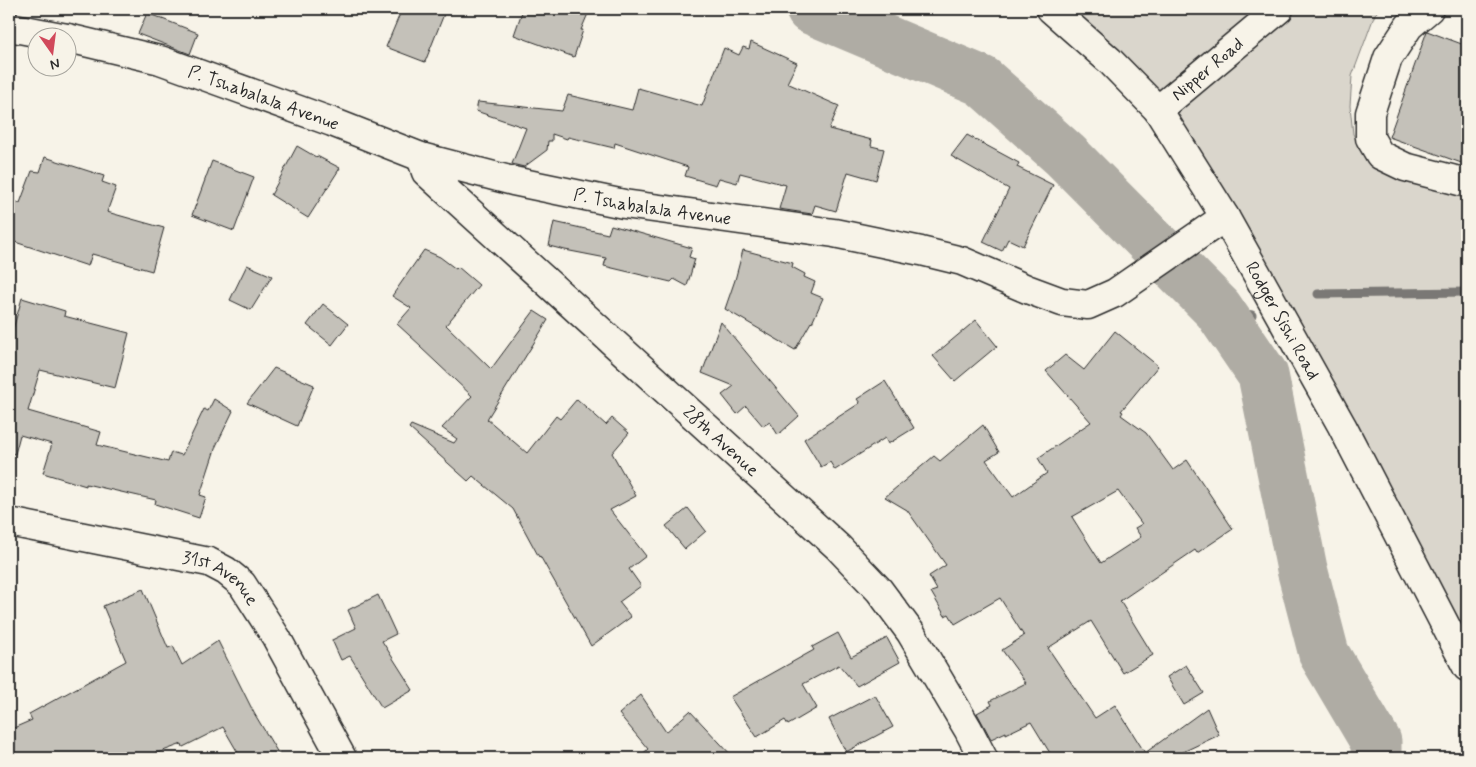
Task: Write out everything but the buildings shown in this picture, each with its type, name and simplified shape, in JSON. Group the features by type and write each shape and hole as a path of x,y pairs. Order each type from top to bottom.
{"street":[{"name":"Rodger Sishi Road","path":"1051,9 1110,61 1158,110 1225,217 1342,426 1467,667"},
{"name":"Nipper Road","path":"1158,110 1279,9"},
{"path":"1429,9 1409,26 1388,58 1370,113 1370,138 1380,154 1405,167 1467,183"},
{"name":"P. Tshabalala Avenue","path":"9,27 28,31"},
{"name":"P. Tshabalala Avenue","path":"78,41 160,60 422,157 513,181 624,204 834,233 921,251 962,261 1062,302 1088,305 1115,293 1225,217"},
{"name":"28th Avenue","path":"422,157 426,172 830,540 879,590 911,633 983,758"},
{"name":"31st Avenue","path":"9,522 209,562 226,570 242,584 276,637 342,758"}],"shaded area":[{"path":"1055,9 1380,9 1375,14 1352,76 1350,106 1353,134 1365,157 1419,185 1467,198 1467,666 1163,112"}],"waterway":[{"path":"811,9 982,81 1065,155 1218,309 1263,375 1302,569 1324,654 1376,742 1376,758"},
{"path":"1318,294 1467,292"},
{"path":"1218,309 1252,315"}]}
